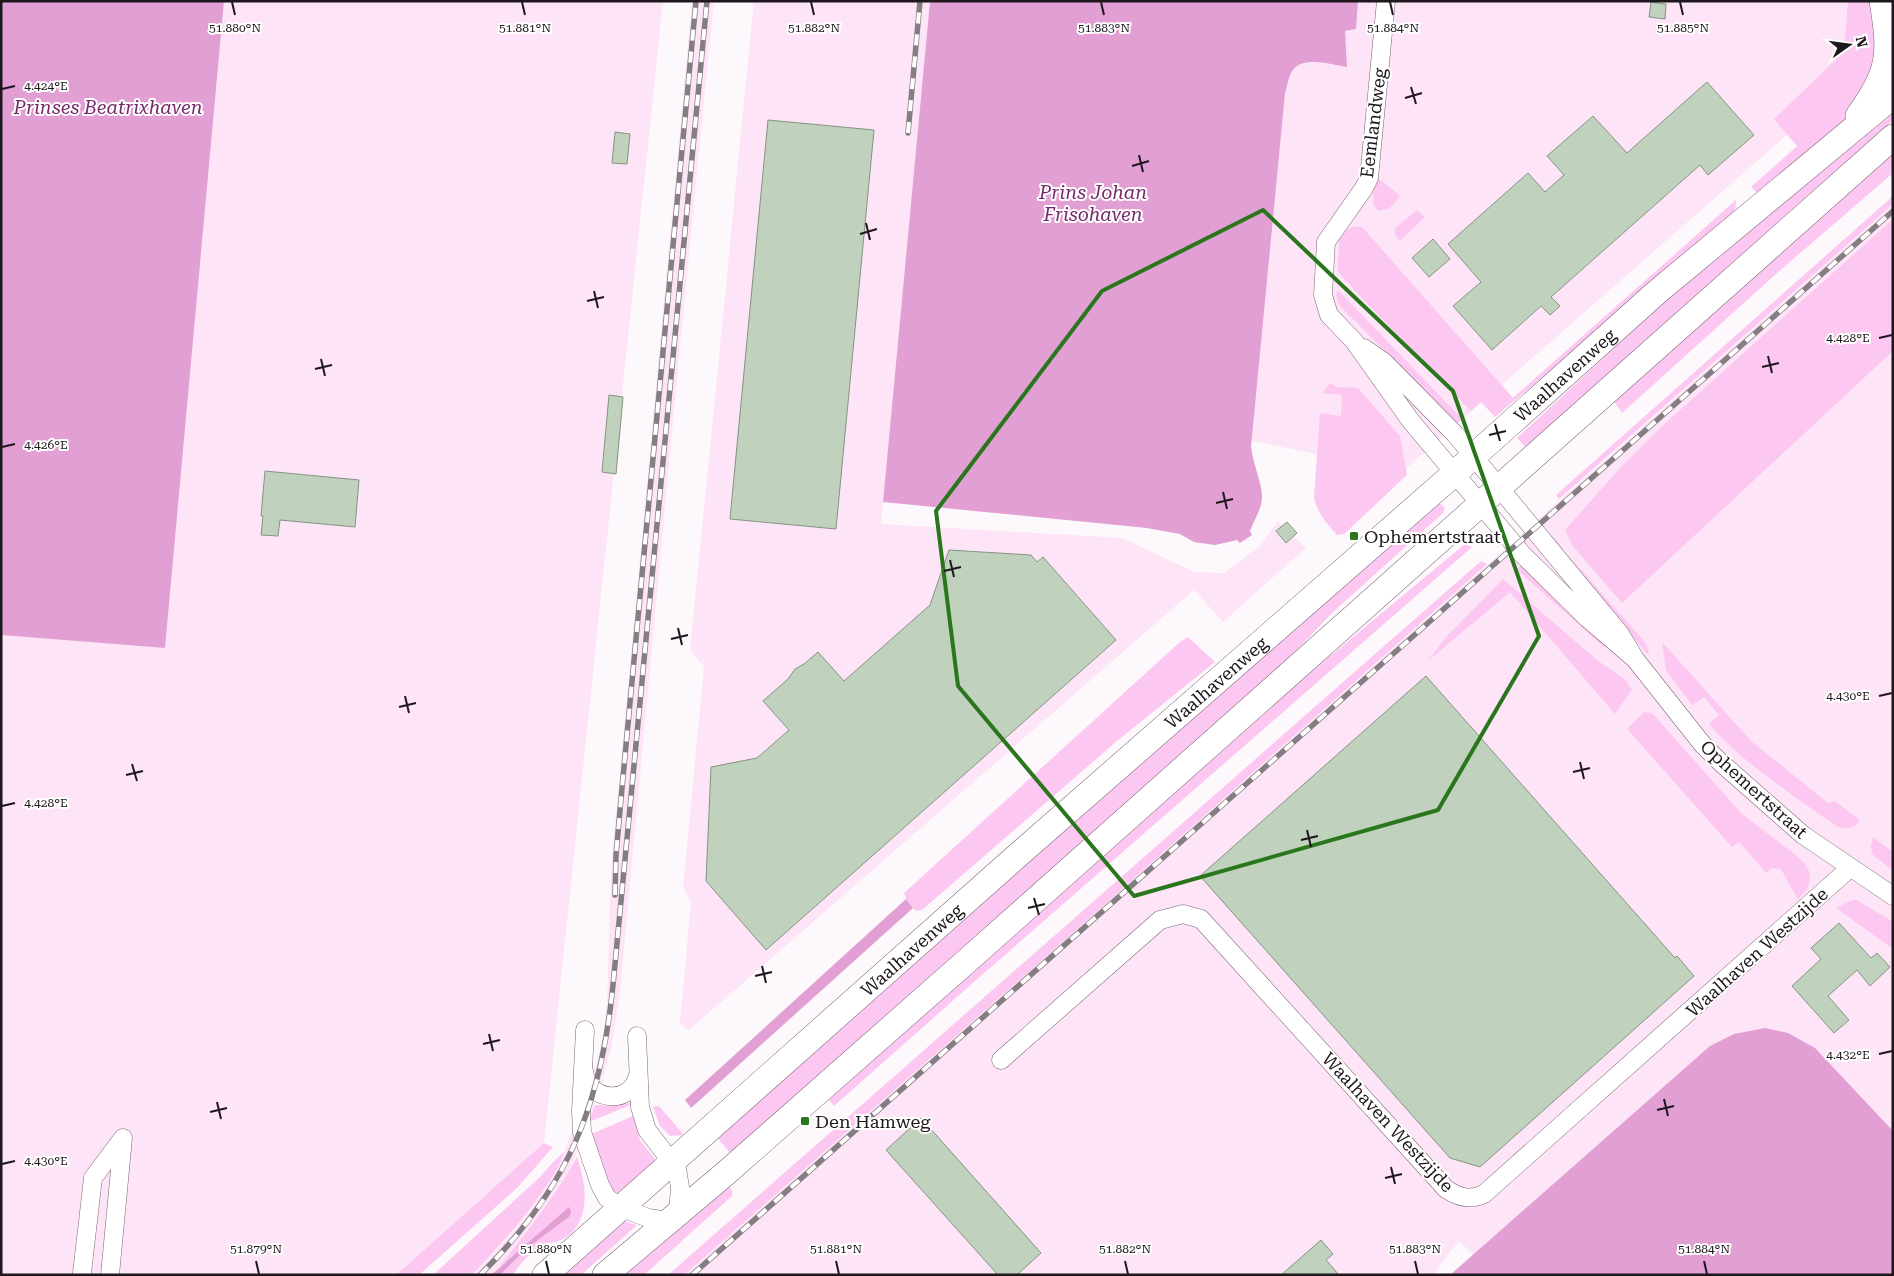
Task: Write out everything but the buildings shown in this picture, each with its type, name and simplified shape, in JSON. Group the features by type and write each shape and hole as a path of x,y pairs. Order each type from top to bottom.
{"street":[{"name":"Eemlandweg","path":"1386,1 1369,178 1354,204 1328,237 1325,251 1323,295 1326,310 1354,341 1400,407 1464,465 1489,496"},
{"path":"1843,138 1872,95 1885,69 1888,49 1882,1"},
{"name":"Waalhavenweg","path":"545,1275 1010,862 1464,465 1657,292 1893,96"},
{"path":"606,1275 924,998 1893,137"},
{"name":"Eemlandweg","path":"1354,341 1384,362 1454,434 1464,465 1489,496"},
{"name":"Ophemertstraat","path":"1489,496 1620,634 1634,660"},
{"name":"Ophemertstraat","path":"1489,496 1523,555 1587,618 1634,660 1719,761 1803,835 1893,896"},
{"name":"Waalhaven Westzijde","path":"1001,1060 1160,920 1183,914 1201,919 1446,1189 1460,1196 1477,1198 1484,1194 1720,987 1850,868"},
{"path":"585,1030 581,1111 582,1132 600,1185 608,1198 620,1207 648,1218 673,1218"},
{"path":"637,1036 640,1107 647,1130 677,1169 680,1187 673,1218"},
{"path":"584,1057 588,1083 590,1087 602,1095 612,1096 624,1093 634,1085 638,1075"},
{"path":"82,1273 93,1178 123,1138 110,1275"},
{"path":"590,1235 599,1210 600,1185"}],"highlighted area":[{"path":"1263,210 1453,391 1539,636 1438,810 1134,896 958,686 936,511 1102,291"}],"shaded area":[{"path":"224,1 663,1 544,1143 396,1275 1,1275 1,635 165,648"},
{"path":"692,1 714,1 620,991 612,1045 595,1105 569,1172 543,1210 499,1267 491,1275 472,1275 528,1213 562,1158 598,1060 604,1030 607,1003 611,869"},
{"path":"754,1 930,1 881,524 1122,538 1195,572 1224,573 1260,546 1278,521 1306,548 1223,622 1194,590 689,1030 680,1024 691,901 683,888 704,667 690,650"},
{"path":"1237,1 1848,1 1844,52 1844,85 1402,472 1190,428"},
{"path":"1392,1 1395,1 1378,178 1400,196 1390,208 1378,211 1373,204 1373,195"},
{"path":"1848,1 1872,1 1880,53 1855,112 1757,193 1751,187 1797,146 1774,119 1844,52"},
{"path":"1893,107 1893,120 1527,449 1517,438 1689,279"},
{"path":"1893,147 1893,173 1776,274 1622,413 1612,398"},
{"path":"1893,196 1893,204 1559,499 1556,495"},
{"path":"1736,200 1735,212 1731,217 1495,417 1481,402 1471,411 1358,294 1339,273 1338,269 1339,241 1346,230 1354,226 1363,228 1513,398"},
{"path":"1893,204 1893,219 1692,399 1622,602 1893,351 1893,1167 1484,1265 1459,1241 1433,1275 684,1275 1048,955","holes":["1503,579 1509,592 1430,659 1445,638"]},
{"path":"1417,210 1425,217 1400,241 1395,235 1395,228"},
{"path":"1893,219 1893,351 1622,603 1572,545 1565,530 1620,468 1661,427"},
{"path":"1338,290 1462,419 1457,424 1341,307 1337,300 1336,293"},
{"path":"1330,383 1337,387 1358,388 1400,436 1407,475 1344,534 1337,535 1323,518 1314,498 1320,413 1341,416 1342,395 1322,393"},
{"path":"1439,503 1445,508 1443,513 1331,614 1273,675 732,1155 715,1135"},
{"path":"1555,538 1565,552 1645,642 1649,656 1553,540"},
{"path":"1465,544 1472,547 834,1106 826,1096 1253,720"},
{"path":"1481,561 1487,564 1048,955 684,1275 668,1275"},
{"path":"1522,565 1606,645 1604,647 1516,569"},
{"path":"1503,579 1598,661 1626,680 1632,690 1615,714 1510,592 1428,661 1445,638"},
{"path":"1188,637 1215,662 1117,741 922,910 916,911 906,899 904,893 1181,641"},
{"path":"1662,642 1752,742 1828,803 1835,801 1860,822 1849,828 1836,826 1738,753 1709,724 1719,715 1704,697 1692,705 1666,670"},
{"path":"1644,712 1652,713 1742,814 1805,864 1809,871 1810,880 1807,889 1798,900 1781,869 1771,868 1766,873 1739,842 1732,847 1627,729"},
{"path":"1873,837 1893,852 1893,871 1872,854"},
{"path":"1852,900 1857,900 1893,922 1893,949 1836,908"},
{"path":"633,1104 589,1122 595,1105 611,1106"},
{"path":"659,1106 684,1135 670,1136 660,1126 653,1107"},
{"path":"633,1116 640,1140 658,1163 618,1197 599,1170 587,1136"},
{"path":"544,1143 553,1147 517,1188 419,1275 396,1275"},
{"path":"564,1152 553,1176 528,1212 472,1275 433,1275 539,1178"},
{"path":"577,1157 584,1189 583,1211 580,1221 565,1238 543,1245 534,1251 522,1262 513,1275 500,1275 525,1250 570,1216 499,1267 550,1200"},
{"path":"728,1185 732,1190 732,1196 644,1275 624,1275"},
{"path":"620,1220 637,1225 581,1275 560,1275"}],"water":[{"name":"Prinses Beatrixhaven","path":"1,1 224,1 165,648 1,635"},
{"name":"Prins Johan Frisohaven","path":"930,1 1358,1 1356,29 1345,31 1347,67 1317,62 1301,64 1295,67 1291,73 1285,93 1251,447 1261,486 1262,501 1250,531 1252,535 1240,543 1237,540 1215,545 1194,542 1180,534 1147,528 883,502"},
{"path":"906,899 913,908 691,1108 685,1100"},
{"path":"1765,1028 1788,1033 1815,1048 1893,1131 1893,1275 1450,1275 1710,1046 1734,1034"},
{"path":"569,1207 571,1211 570,1216 525,1250 500,1275 491,1275"}],"railway":[{"path":"615,895 616,855 622,788 696,1"},
{"path":"480,1275 510,1243 536,1210 558,1177 575,1143 589,1107 600,1069 613,985 707,1"},
{"path":"908,133 920,1"},
{"path":"692,1275 1893,211"}],"place":[{"name":"Ophemertstraat","path":"1354,536"},
{"name":"Den Hamweg","path":"805,1121"}]}
